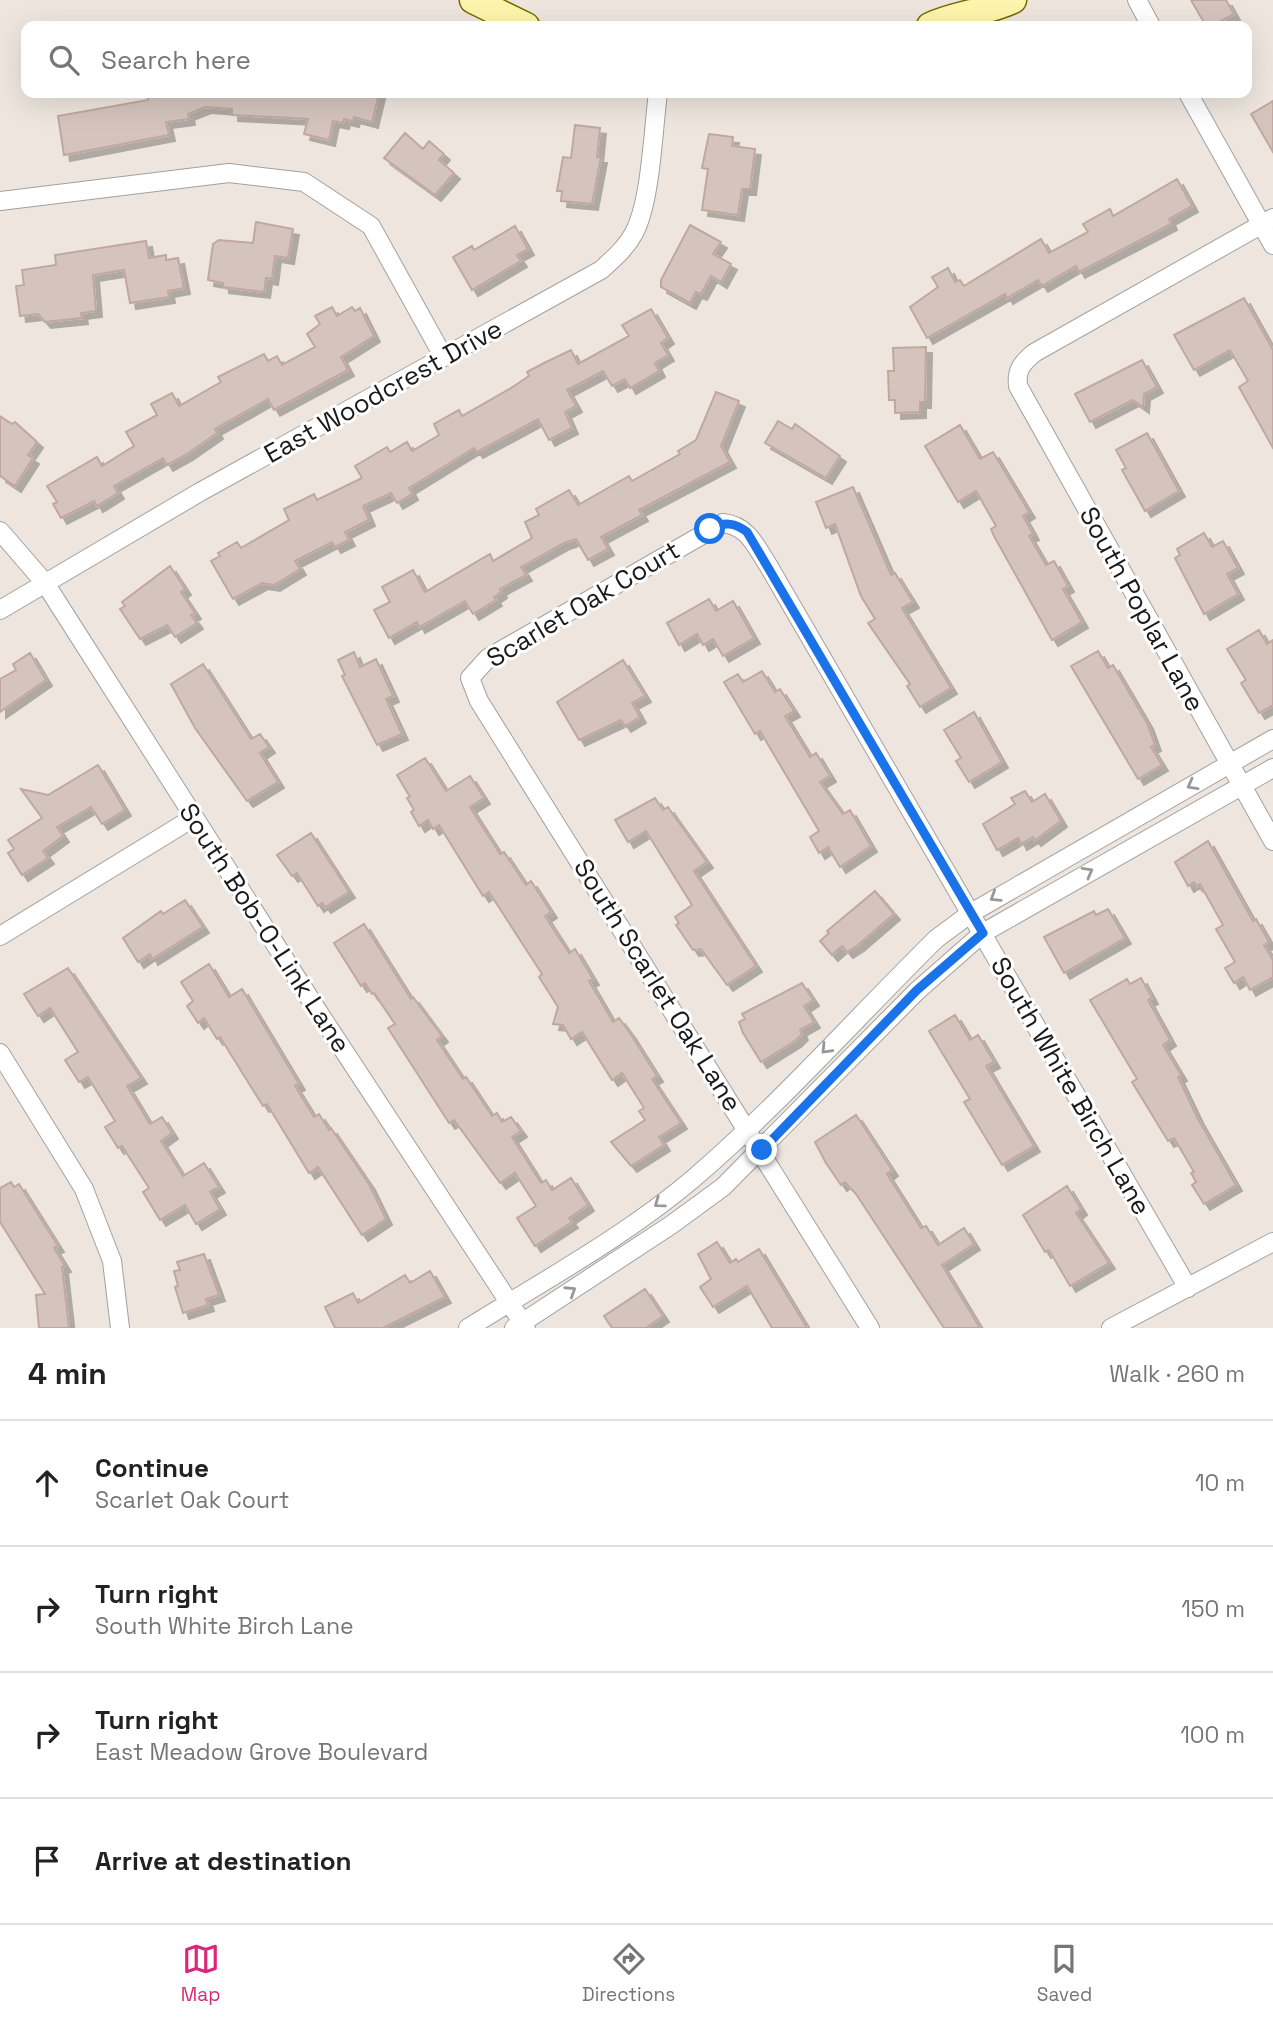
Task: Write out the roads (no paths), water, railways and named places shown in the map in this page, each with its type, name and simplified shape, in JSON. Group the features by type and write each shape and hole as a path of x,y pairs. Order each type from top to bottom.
{"main road":[{"path":"472,0 516,21"},
{"path":"939,21 965,0"},
{"path":"943,21 991,11 1013,0"}],"street":[{"path":"1137,0 1148,21"},
{"name":"East Woodcrest Drive","path":"0,610 200,492 601,270 622,251 635,232 643,208 657,98"},
{"path":"1191,98 1267,222 1273,245"},
{"path":"0,201 229,173 304,182 371,226 443,356"},
{"name":"South Poplar Lane","path":"1267,222 1034,353 1022,363 1016,375 1018,386 1273,841"},
{"name":"Scarlet Oak Court","path":"470,678 488,658 710,529 723,523 738,525"},
{"name":"South White Birch Lane","path":"738,525 747,532 768,565 1188,1287"},
{"name":"South Bob-O-Link Lane","path":"0,531 45,583 193,818 509,1302 521,1326"},
{"name":"South Scarlet Oak Lane","path":"470,678 480,701 762,1150 870,1328"},
{"path":"468,1328 671,1195 748,1129 936,939 971,913 1273,739"},
{"path":"521,1326 723,1187 917,990 983,933 1273,768"},
{"path":"0,936 193,818"},
{"path":"0,1053 84,1189 112,1261 120,1328"},
{"path":"1111,1328 1273,1242"}]}
